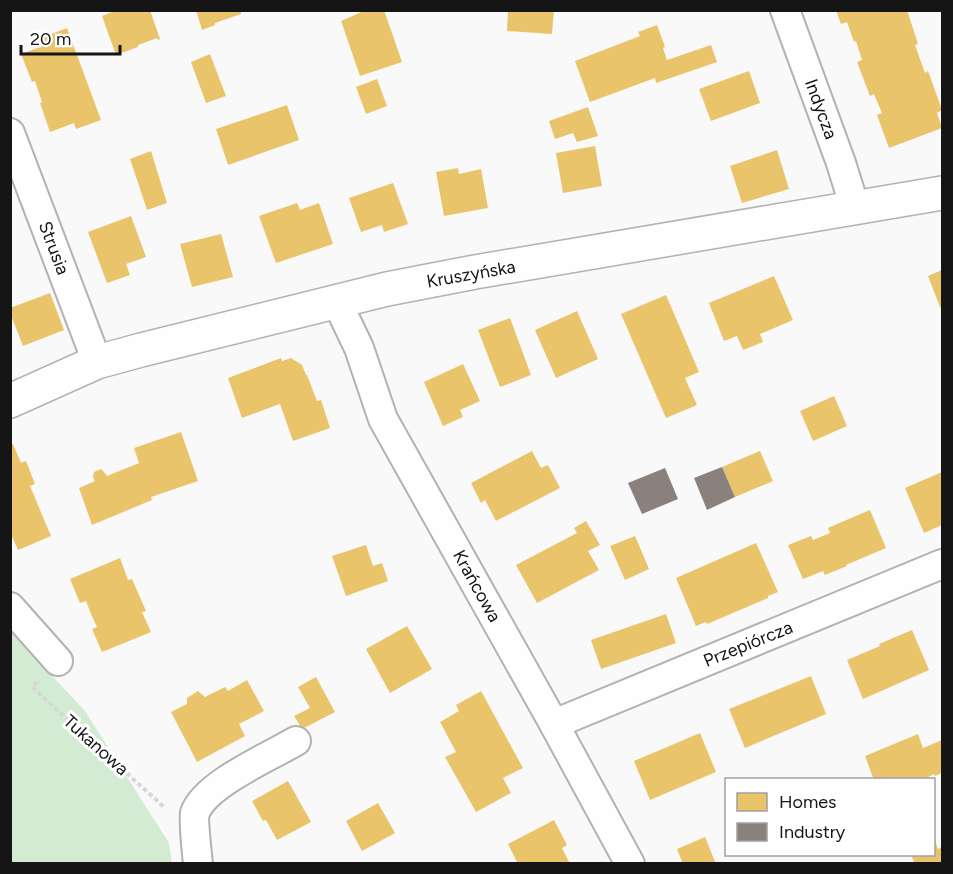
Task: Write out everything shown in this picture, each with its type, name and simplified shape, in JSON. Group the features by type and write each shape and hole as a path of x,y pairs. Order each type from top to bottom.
{"street":[{"name":"Indycza","path":"785,10 855,208"},
{"name":"Strusia","path":"10,133 97,362"},
{"name":"Kruszyńska","path":"10,400 97,362 387,289 942,193"},
{"name":"Krańcowa","path":"338,302 359,348 383,419 630,864"},
{"name":"Przepiórcza","path":"554,724 942,564"},
{"path":"10,607 58,661"},
{"path":"198,864 195,813 205,798 226,780 296,741"}],"path":[{"name":"Tukanowa","path":"58,661 32,687 166,809 195,813"}],"green space":[{"path":"10,631 85,711 169,843 172,863 11,863"}],"building: Homes":[{"path":"117,10 150,10 160,39 157,38 116,55 102,16"},
{"path":"196,10 240,10 241,14 202,30"},
{"path":"366,10 384,10 402,62 360,76 341,21"},
{"path":"508,10 554,10 552,34 507,31"},
{"path":"836,10 907,10 918,44 915,45 925,73 928,71 942,110 937,113 942,128 889,148 877,115 882,113 874,94 870,96 857,62 862,60 856,41 854,42 847,22 841,24"},
{"path":"657,25 667,60 711,45 717,62 656,83 655,78 590,102 575,61 640,36 638,32"},
{"path":"67,28 101,120 76,129 74,123 50,132 35,81 32,82 21,54 43,46 41,38"},
{"path":"210,54 226,96 206,103 191,62"},
{"path":"749,71 760,103 711,121 699,89"},
{"path":"377,79 387,106 366,114 356,87"},
{"path":"287,105 299,140 228,165 216,129"},
{"path":"588,107 598,136 577,142 573,133 555,139 549,121"},
{"path":"595,146 602,186 563,193 556,153"},
{"path":"777,150 789,189 742,203 730,166"},
{"path":"151,151 167,203 147,210 130,159"},
{"path":"458,168 459,174 481,169 488,208 444,216 436,172"},
{"path":"393,183 408,224 384,232 382,225 361,232 349,198"},
{"path":"297,203 300,210 319,203 333,244 276,263 259,216"},
{"path":"131,216 146,257 126,264 130,275 107,283 88,232"},
{"path":"221,234 233,277 192,287 180,244"},
{"path":"942,270 942,312 928,276"},
{"path":"774,276 793,320 760,334 763,342 743,350 737,336 724,341 709,303"},
{"path":"50,293 64,330 23,346 10,308"},
{"path":"666,295 699,372 685,378 697,405 666,418 621,314"},
{"path":"577,311 598,359 556,378 535,330"},
{"path":"510,318 531,375 500,387 478,330"},
{"path":"281,358 282,361 291,358 302,365 317,401 321,400 330,428 293,441 280,404 242,418 228,378"},
{"path":"463,364 480,401 460,410 463,417 443,426 424,382"},
{"path":"834,396 847,426 813,441 800,411"},
{"path":"181,432 198,481 151,497 152,500 92,525 79,488 95,481 94,472 101,469 107,476 139,463 134,448"},
{"path":"13,444 21,463 26,461 35,484 30,486 51,536 18,550 10,532 10,445"},
{"path":"532,451 541,468 548,465 560,488 496,521 485,500 481,503 471,483"},
{"path":"760,451 773,481 735,497 722,467"},
{"path":"942,472 942,525 924,533 905,488"},
{"path":"870,510 886,548 825,575 823,571 803,579 788,545 811,536 813,540 830,533 828,528"},
{"path":"586,521 600,545 588,551 599,570 537,603 516,565 577,533 574,528"},
{"path":"635,536 649,569 625,580 610,546"},
{"path":"756,543 778,592 707,624 706,622 696,626 676,578"},
{"path":"366,545 373,566 382,563 388,581 346,596 332,556"},
{"path":"120,558 128,580 132,579 146,611 142,612 151,632 102,652 92,629 97,627 86,601 80,603 70,579"},
{"path":"666,614 676,643 601,669 591,640"},
{"path":"407,626 432,669 390,693 366,649"},
{"path":"912,630 929,670 863,699 847,660"},
{"path":"811,676 826,714 745,748 729,709"},
{"path":"316,677 335,712 302,729 294,716 310,708 298,687"},
{"path":"247,680 264,711 239,724 245,736 197,762 171,712 187,704 187,698 198,691 205,697 225,687 228,691"},
{"path":"481,691 523,768 503,778 511,793 476,812 445,757 456,752 440,722 459,711 456,705"},
{"path":"700,733 716,772 650,800 634,761"},
{"path":"918,734 923,748 942,740 942,773 927,778 873,778 865,756"},
{"path":"288,781 311,822 277,840 252,801"},
{"path":"378,803 395,833 362,851 346,821"},
{"path":"554,820 567,845 562,848 570,864 518,864 508,844"},
{"path":"705,837 716,864 683,864 677,849"},
{"path":"935,841 938,849 942,847 942,864 915,864 911,856 935,856"}],"building: Industry":[{"path":"722,467 735,497 707,510 694,478"},
{"path":"665,468 678,499 642,514 628,483"}]}
